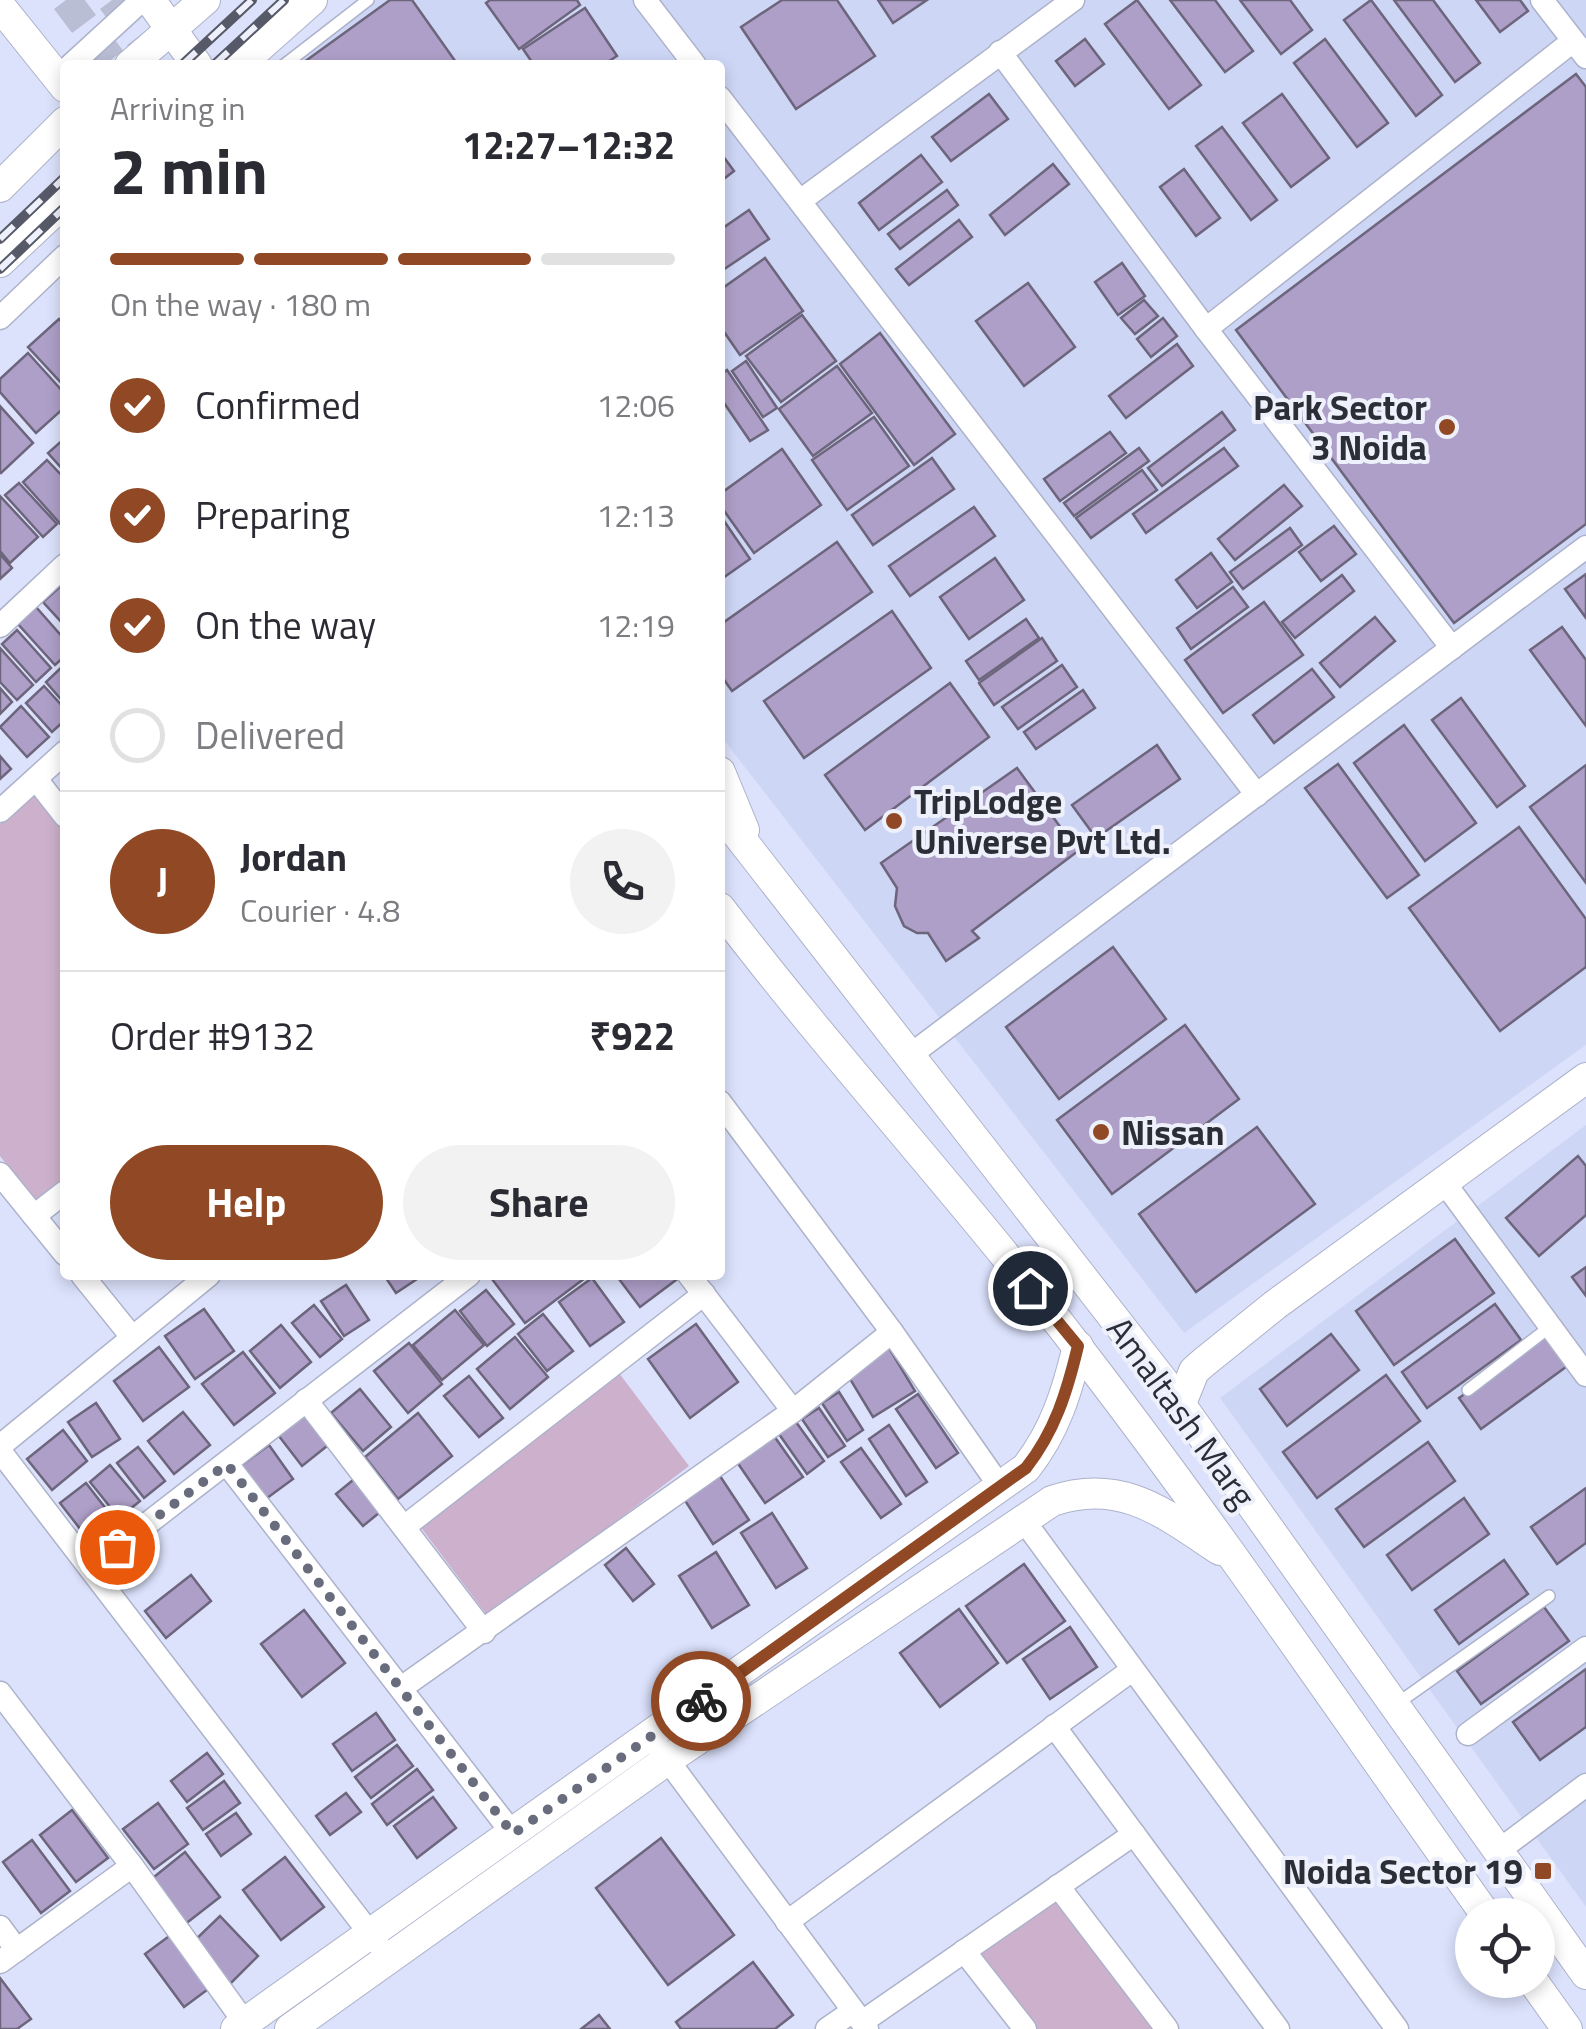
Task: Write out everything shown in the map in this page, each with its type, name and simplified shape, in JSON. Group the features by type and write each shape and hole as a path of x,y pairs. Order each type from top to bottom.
{"main road":[{"path":"150,0 192,60"},
{"path":"136,60 204,0"},
{"path":"244,60 312,0"},
{"path":"0,6 60,70"},
{"path":"0,187 60,127"},
{"path":"0,262 60,206"},
{"path":"26,238 60,224"},
{"path":"725,784 759,865"},
{"path":"725,819 759,865"},
{"name":"Amaltash Marg","path":"759,865 1157,1374 1586,1974"},
{"name":"Amaltash Marg","path":"725,914 1078,1346 1184,1485 1474,1898"},
{"path":"1180,1406 1194,1372 1275,1305 1586,1078"},
{"path":"240,2026 380,1947 659,1749 1026,1468 1046,1443 1066,1396 1078,1346"},
{"path":"1157,1374 1194,1372"},
{"path":"290,2029 513,1834 659,1749 1022,1518 1071,1494 1128,1496 1147,1502 1231,1557"},
{"path":"1545,1998 1567,2029"}],"street":[{"path":"80,60 142,0"},
{"path":"645,0 691,60"},
{"path":"800,201 1073,0"},
{"path":"1206,328 1580,49 1542,0"},
{"path":"1000,52 1452,648"},
{"path":"725,104 1257,794"},
{"path":"0,318 60,261"},
{"path":"908,1056 1586,547"},
{"path":"0,626 60,570"},
{"path":"0,811 60,757"},
{"path":"36,779 60,810"},
{"path":"725,1109 892,1332 1001,1488"},
{"path":"0,1174 60,1248"},
{"path":"1444,1182 1586,1375"},
{"path":"34,1216 60,1196"},
{"path":"86,1280 132,1338"},
{"path":"202,1280 0,1448 380,1947"},
{"path":"90,1568 462,1280"},
{"path":"404,1527 697,1284 794,1411"},
{"path":"401,1688 794,1411 892,1332"},
{"path":"306,1400 484,1632"},
{"path":"227,1464 513,1834"},
{"path":"1022,1518 1397,2029"},
{"path":"1468,1734 1586,1648"},
{"path":"787,1922 1132,1670"},
{"path":"0,1692 132,1866 240,2026"},
{"path":"1054,1726 1278,2029"},
{"path":"659,1749 861,2020"},
{"path":"1498,1851 1586,1786"},
{"path":"827,2029 861,2020 1134,1834"},
{"path":"0,1927 9,1956 132,1866"},
{"path":"1058,1886 1167,2029"},
{"path":"964,1951 1025,2029"}],"lane":[{"path":"290,60 368,0"},
{"path":"1468,1390 1550,1326"},
{"path":"1394,1706 1549,1596"}],"shaded area":[{"path":"371,0 1586,0 1586,1045 1184,1333 725,741 725,60 295,60"},
{"path":"34,793 60,827 60,1184 36,1203 0,1156 0,824"},
{"path":"1586,1125 1586,1907 1220,1398"},
{"path":"619,1373 689,1466 489,1618 419,1525"},
{"path":"1058,1886 1167,2029 1025,2029 964,1951"}],"building":[{"path":"390,0 412,0 454,60 307,60"},
{"path":"577,0 580,5 519,49 486,3"},
{"path":"782,0 837,0 875,56 796,109 741,27"},
{"path":"878,0 927,0 893,23"},
{"path":"1137,0 1201,85 1169,109 1105,24"},
{"path":"1170,0 1215,0 1253,51 1225,72"},
{"path":"1240,0 1290,0 1312,30 1281,54"},
{"path":"1371,0 1442,95 1416,116 1344,20"},
{"path":"1394,0 1433,0 1480,63 1455,82"},
{"path":"1476,0 1520,0 1528,11 1500,32"},
{"path":"585,8 617,56 611,60 531,60 523,49"},
{"path":"1085,39 1104,64 1075,86 1056,61"},
{"path":"1325,39 1388,123 1357,147 1294,63"},
{"name":"Park Sector 3 Noida","path":"1576,74 1586,87 1586,524 1454,623 1236,330"},
{"path":"989,94 1008,119 951,161 932,137"},
{"path":"1282,94 1329,158 1291,187 1243,123"},
{"path":"1222,127 1277,200 1251,220 1196,146"},
{"path":"921,155 942,182 879,230 859,203"},
{"path":"725,159 734,171 725,178"},
{"path":"1053,164 1069,184 1005,235 990,215"},
{"path":"1184,169 1220,218 1196,236 1160,187"},
{"path":"947,190 958,205 900,249 888,234"},
{"path":"749,210 769,239 725,269 725,227"},
{"path":"959,220 972,237 909,285 896,269"},
{"path":"765,258 803,311 740,355 725,333 725,286"},
{"path":"1122,263 1145,296 1118,315 1095,282"},
{"path":"1028,283 1075,347 1024,386 976,321"},
{"path":"1144,300 1158,316 1135,334 1121,318"},
{"path":"802,315 836,361 781,402 746,356"},
{"path":"1163,318 1177,336 1151,357 1137,339"},
{"path":"60,320 60,382 28,347"},
{"path":"880,333 955,434 914,465 840,364"},
{"path":"1177,344 1193,366 1126,418 1109,396"},
{"path":"28,353 60,388 60,411 36,433 0,392 0,379"},
{"path":"746,361 777,408 763,417 732,371"},
{"path":"837,366 872,413 813,456 779,409"},
{"path":"725,371 768,430 750,441 725,404"},
{"path":"0,406 33,443 1,473 0,472"},
{"path":"1222,412 1235,430 1162,486 1148,468"},
{"path":"874,417 909,466 847,510 812,460"},
{"path":"1110,432 1126,453 1060,501 1044,479"},
{"path":"60,442 60,466 48,453"},
{"path":"1139,448 1149,461 1074,516 1064,503"},
{"path":"1224,448 1238,466 1146,533 1133,514"},
{"path":"782,449 821,505 754,553 725,512 725,490"},
{"path":"932,458 954,489 873,545 852,515"},
{"path":"47,460 60,474 60,524 23,482"},
{"path":"1142,470 1157,490 1091,538 1076,518"},
{"path":"19,483 57,524 43,537 5,495"},
{"path":"1284,485 1302,506 1235,560 1218,539"},
{"path":"0,496 38,537 10,563 0,551"},
{"path":"974,507 995,536 910,596 889,566"},
{"path":"725,522 750,559 725,576"},
{"path":"1334,526 1356,554 1321,581 1299,552"},
{"path":"1290,528 1302,545 1243,589 1230,572"},
{"path":"837,542 872,592 732,691 725,681 725,621"},
{"path":"1211,553 1232,582 1197,608 1176,580"},
{"path":"0,554 12,568 0,579"},
{"path":"995,558 1024,600 969,639 940,597"},
{"path":"1586,574 1586,618 1565,589"},
{"path":"1342,575 1354,591 1295,638 1282,622"},
{"path":"60,587 60,621 43,602"},
{"path":"1233,587 1248,607 1191,649 1177,628"},
{"path":"1264,602 1303,655 1223,713 1185,660"},
{"path":"36,607 60,634 60,660 55,665 18,624"},
{"path":"892,611 931,668 804,758 764,701"},
{"path":"1375,617 1395,641 1340,687 1320,663"},
{"path":"1026,619 1039,638 979,680 966,661"},
{"path":"1562,627 1586,660 1586,726 1530,650"},
{"path":"17,630 51,668 36,682 2,644"},
{"path":"1042,638 1057,661 994,705 979,683"},
{"path":"0,648 33,685 17,700 0,682"},
{"path":"1062,665 1077,687 1018,729 1002,707"},
{"path":"60,669 60,698 46,682"},
{"path":"1312,669 1334,697 1274,743 1253,715"},
{"path":"950,683 989,737 865,830 825,775"},
{"path":"44,686 60,704 60,725 52,732 26,703"},
{"path":"0,688 12,702 0,714"},
{"path":"1083,690 1095,708 1036,749 1024,732"},
{"path":"1461,698 1525,786 1497,807 1432,720"},
{"path":"21,706 49,737 27,757 0,727"},
{"path":"1404,725 1476,823 1425,861 1354,763"},
{"path":"1157,745 1180,779 1096,838 1072,805"},
{"path":"0,756 11,769 0,779"},
{"path":"1338,764 1419,875 1387,898 1305,788"},
{"path":"1586,765 1586,883 1530,807"},
{"path":"1017,768 1078,851 972,931 979,938 946,961 928,933 917,933 904,926 895,906 897,888 881,863"},
{"path":"1519,827 1586,919 1586,967 1500,1031 1409,908"},
{"path":"1113,947 1166,1019 1059,1099 1006,1027"},
{"path":"1185,1025 1239,1099 1112,1194 1057,1120"},
{"path":"1257,1127 1315,1204 1196,1292 1139,1214"},
{"path":"1578,1156 1586,1166 1586,1215 1539,1256 1506,1218"},
{"path":"1455,1239 1494,1293 1394,1365 1356,1311"},
{"path":"1586,1267 1586,1296 1572,1277"},
{"path":"387,1280 416,1280 396,1293"},
{"path":"493,1280 582,1280 525,1323"},
{"path":"593,1280 624,1322 590,1346 559,1302"},
{"path":"620,1280 676,1280 640,1307"},
{"path":"346,1285 369,1320 344,1336 321,1301"},
{"path":"486,1290 514,1324 487,1346 460,1311"},
{"path":"1495,1304 1521,1340 1427,1408 1402,1372"},
{"path":"314,1305 342,1339 320,1357 292,1323"},
{"path":"204,1309 234,1351 195,1379 165,1336"},
{"path":"455,1310 484,1345 442,1380 413,1345"},
{"path":"543,1314 573,1351 547,1371 518,1334"},
{"path":"696,1324 738,1382 690,1418 648,1359"},
{"path":"281,1325 311,1362 280,1388 250,1351"},
{"path":"1331,1334 1359,1370 1287,1426 1260,1389"},
{"path":"1548,1334 1570,1364 1481,1429 1459,1398"},
{"path":"515,1337 548,1377 510,1409 477,1369"},
{"path":"409,1343 442,1384 408,1413 374,1371"},
{"path":"159,1347 189,1387 143,1421 114,1381"},
{"path":"889,1348 915,1391 873,1417 847,1374"},
{"path":"243,1352 275,1393 234,1425 202,1384"},
{"path":"1386,1375 1420,1421 1317,1498 1283,1452"},
{"path":"469,1376 503,1418 479,1437 444,1396"},
{"path":"360,1389 391,1427 363,1451 331,1413"},
{"path":"839,1392 863,1430 847,1441 822,1403"},
{"path":"918,1394 958,1453 936,1468 896,1409"},
{"path":"96,1403 120,1439 92,1457 68,1422"},
{"path":"305,1407 332,1442 302,1466 275,1431"},
{"path":"819,1408 845,1446 828,1457 802,1419"},
{"path":"183,1412 210,1445 174,1474 148,1441"},
{"path":"418,1413 452,1456 398,1499 365,1457"},
{"path":"796,1422 824,1461 807,1474 779,1434"},
{"path":"889,1425 927,1482 906,1496 869,1439"},
{"path":"63,1430 87,1461 52,1490 27,1459"},
{"path":"774,1436 803,1477 765,1503 737,1462"},
{"path":"1428,1442 1455,1481 1364,1547 1336,1509"},
{"path":"269,1445 293,1479 263,1501 239,1467"},
{"path":"138,1447 165,1481 144,1498 117,1463"},
{"path":"861,1448 901,1504 881,1518 841,1462"},
{"path":"110,1465 140,1501 119,1518 90,1482"},
{"path":"358,1476 385,1508 363,1526 336,1494"},
{"path":"720,1476 749,1520 713,1544 684,1499"},
{"path":"86,1483 117,1523 91,1543 60,1503"},
{"path":"1586,1488 1586,1543 1557,1564 1531,1527"},
{"path":"1464,1498 1489,1534 1412,1590 1387,1555"},
{"path":"772,1513 807,1568 776,1588 741,1533"},
{"path":"626,1548 654,1584 633,1601 605,1565"},
{"path":"716,1552 749,1605 712,1628 679,1576"},
{"path":"1504,1560 1528,1594 1459,1644 1435,1610"},
{"path":"1024,1564 1065,1621 1007,1663 966,1606"},
{"path":"191,1575 211,1601 166,1638 145,1611"},
{"path":"1544,1607 1569,1641 1481,1704 1457,1671"},
{"path":"959,1609 998,1663 940,1707 900,1653"},
{"path":"304,1610 345,1663 302,1697 261,1644"},
{"path":"1070,1627 1097,1667 1050,1699 1023,1659"},
{"path":"1586,1669 1586,1727 1540,1760 1513,1722"},
{"path":"376,1713 395,1740 352,1771 333,1744"},
{"path":"397,1745 413,1766 371,1798 355,1777"},
{"path":"207,1753 223,1774 187,1802 171,1781"},
{"path":"417,1769 433,1790 387,1825 372,1804"},
{"path":"224,1781 240,1803 203,1830 187,1808"},
{"path":"346,1793 361,1812 330,1835 316,1816"},
{"path":"433,1797 456,1828 417,1858 394,1826"},
{"path":"158,1803 188,1844 154,1869 123,1829"},
{"path":"72,1810 108,1858 76,1882 40,1835"},
{"path":"236,1813 251,1834 221,1856 206,1834"},
{"path":"661,1838 734,1935 668,1985 596,1888"},
{"path":"32,1840 70,1891 41,1913 3,1862"},
{"path":"185,1852 220,1897 184,1925 149,1881"},
{"path":"285,1857 324,1907 281,1940 243,1890"},
{"path":"220,1916 258,1956 229,1985 190,1945"},
{"path":"172,1934 211,1987 184,2007 145,1954"},
{"path":"753,1962 793,2015 775,2029 681,2029 676,2022"},
{"path":"0,1978 31,2019 17,2029 0,2029"},
{"path":"599,2015 610,2029 581,2029"}],"tunnel":[{"path":"66,0 111,60"},
{"path":"112,0 157,60"}],"railway":[{"path":"187,60 252,0"},
{"path":"219,60 284,0"},
{"path":"0,239 60,182"},
{"path":"0,269 60,212"}],"way so far":[{"path":"117,1547 227,1464 513,1834 701,1701"}],"place":[{"name":"Park Sector 3 Noida","path":"1447,427"},
{"name":"TripLodge Universe Pvt Ltd.","path":"894,821"},
{"name":"Nissan","path":"1101,1132"},
{"name":"Noida Sector 19","path":"1543,1871"}],"route":[{"path":"701,1701 1001,1488 1026,1468 1046,1443 1066,1396 1078,1346 1030,1288"}]}
